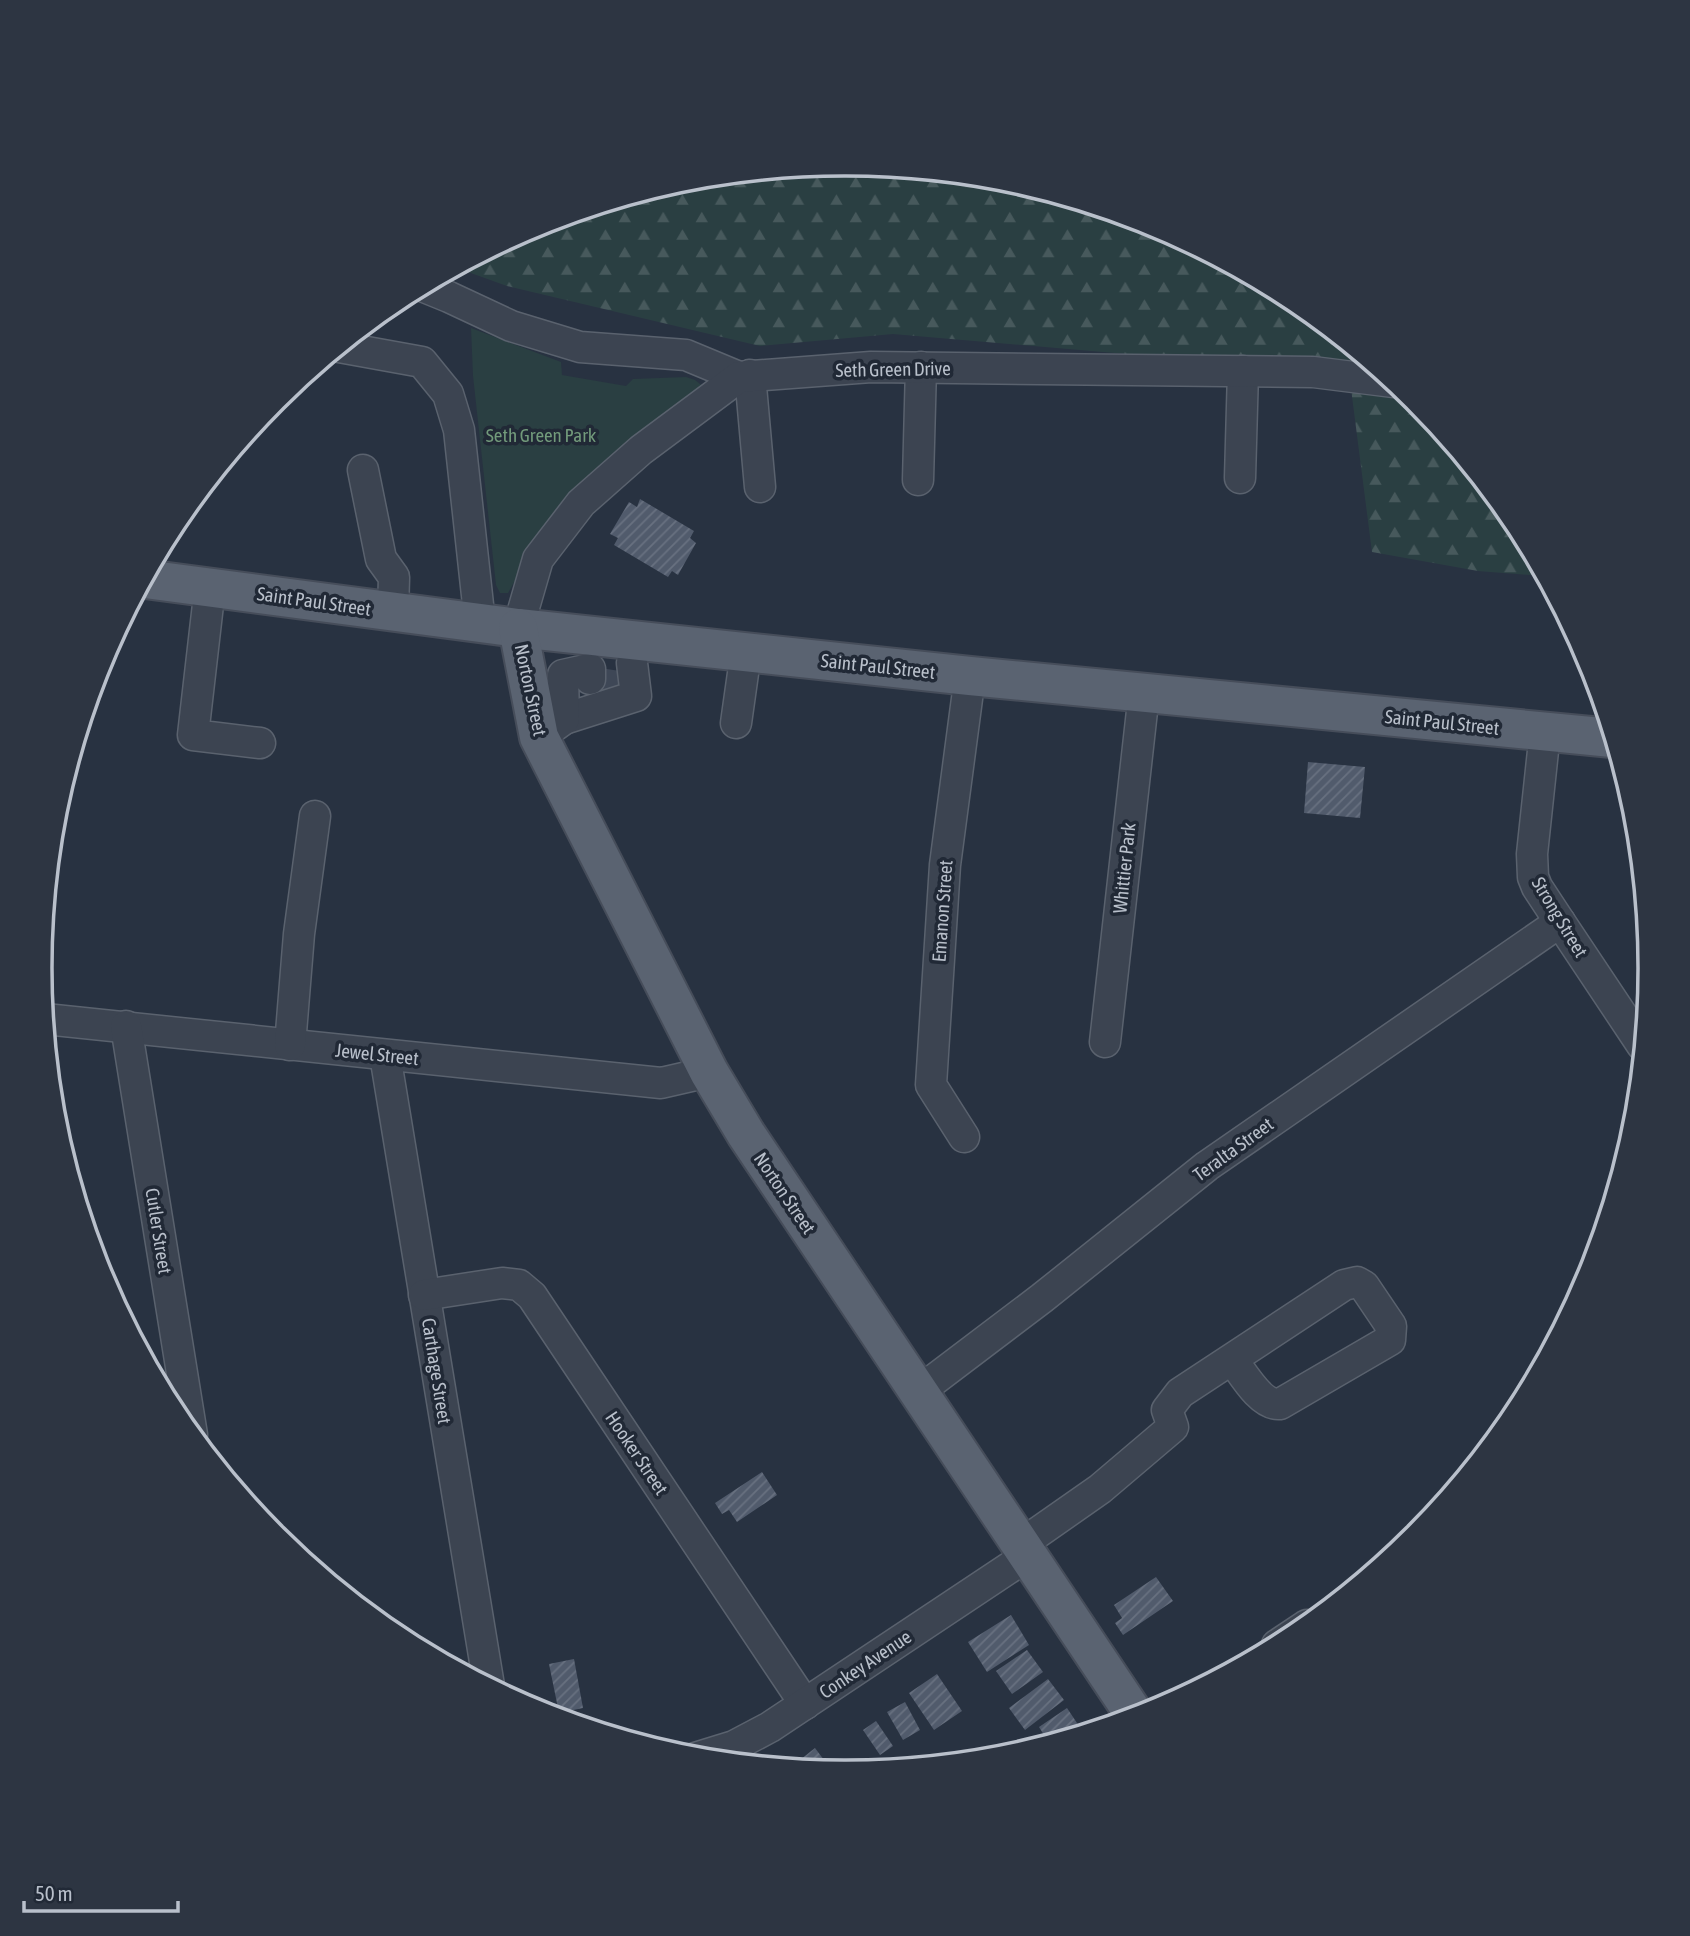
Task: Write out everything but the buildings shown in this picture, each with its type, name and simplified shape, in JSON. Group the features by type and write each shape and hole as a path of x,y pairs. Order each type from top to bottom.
{"main road":[{"name":"Saint Paul Street","path":"154,580 518,628 600,685 746,652 1602,737"},
{"name":"Norton Street","path":"518,628 600,685 709,1072 746,1134 1129,1707"}],"street":[{"path":"434,291 511,326 580,347 686,355 744,376"},
{"path":"350,349 422,362 449,394 459,430 480,623"},
{"name":"Seth Green Drive","path":"744,376 872,366 1313,372 1376,380"},
{"path":"918,480 921,367"},
{"path":"1240,478 1243,371"},
{"path":"744,376 760,487"},
{"path":"518,628 538,559 581,503 641,450 744,376"},
{"path":"363,470 381,559 394,577 393,612"},
{"path":"210,587 193,735 260,743"},
{"path":"736,723 746,652"},
{"name":"Emanon Street","path":"964,1137 931,1085 945,865 970,676"},
{"name":"Whittier Park","path":"1105,1042 1144,693"},
{"name":"Strong Street","path":"1545,732 1532,867 1537,887 1635,1034"},
{"path":"290,1045 299,934 315,816"},
{"name":"Teralta Street","path":"918,1392 1042,1298 1207,1166 1560,922"},
{"name":"Jewel Street","path":"54,1020 661,1083 709,1072"},
{"name":"Cutler Street","path":"126,1026 188,1411"},
{"name":"Carthage Street","path":"385,1055 487,1675"},
{"path":"1357,1282 1364,1286 1391,1326 1390,1340 1280,1404 1272,1405 1261,1397 1232,1359 1345,1285 1357,1282"},
{"name":"Hooker Street","path":"424,1295 511,1283 519,1285 532,1296 805,1704"},
{"name":"Conkey Avenue","path":"723,1751 751,1738 805,1704 1023,1550 1173,1427 1167,1410 1180,1393 1232,1359"}],"green space":[{"path":"793,177 897,177 948,182 1050,203 1100,218 1196,257 1285,309 1327,339 1368,372 1441,445 1504,528 1533,575 1478,571 1372,552 1349,373 893,334 760,346 507,286 467,272 494,257 590,218 690,191 742,182"},
{"name":"Seth Green Park","path":"471,328 561,362 562,375 626,386 633,379 686,377 705,388 643,430 574,489 543,531 508,593 500,593 496,585 473,376"}],"tunnel":[{"path":"616,697 620,671"}]}
